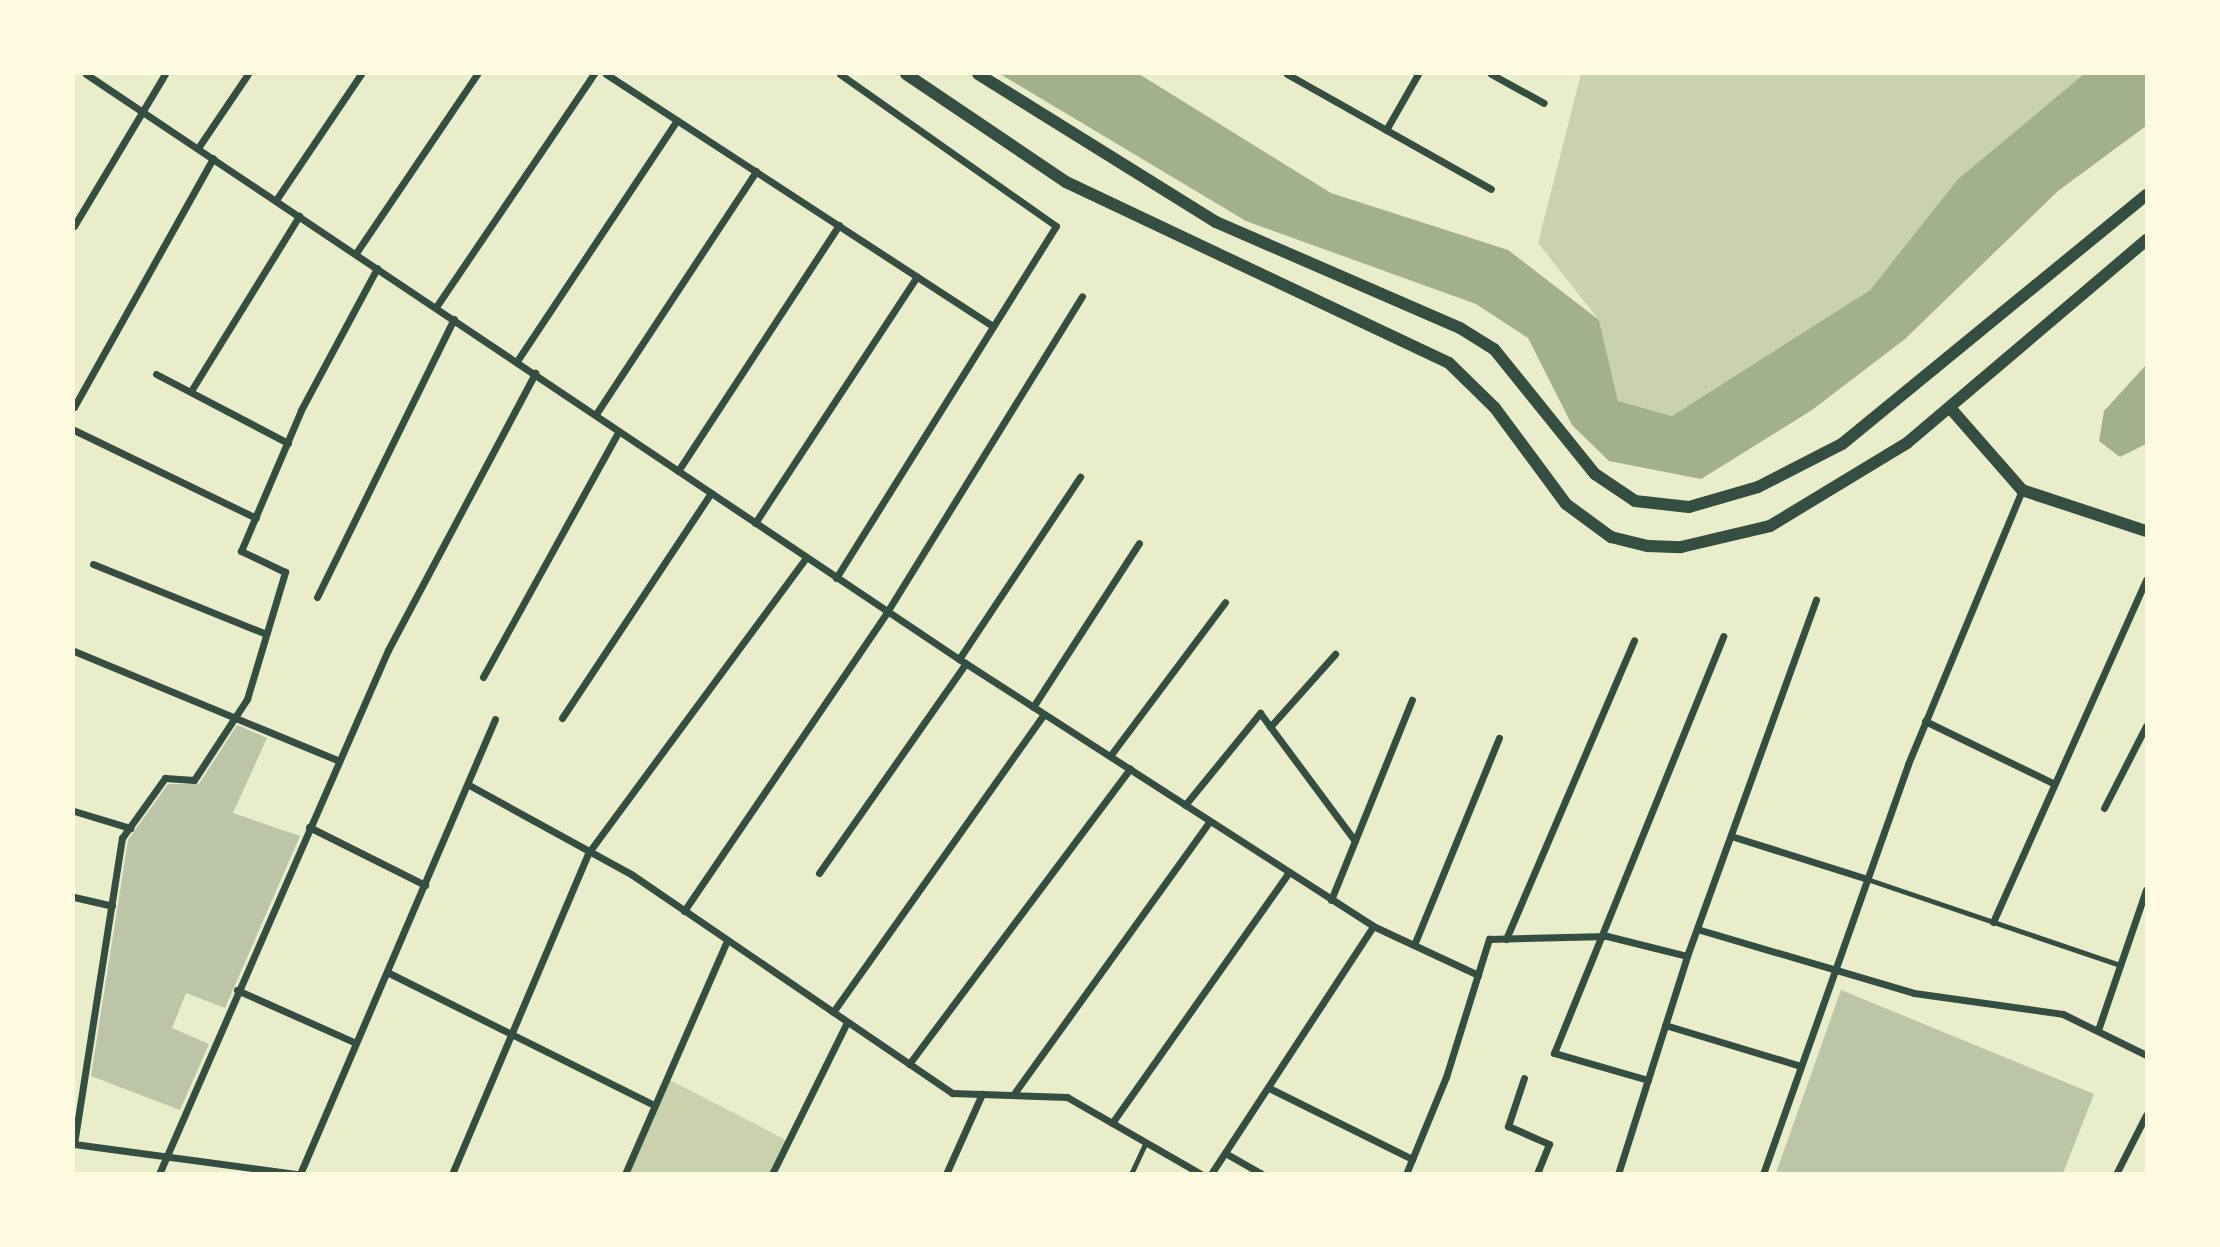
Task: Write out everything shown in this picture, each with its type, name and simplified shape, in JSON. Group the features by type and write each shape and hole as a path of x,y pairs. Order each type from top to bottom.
{"street":[{"path":"86,74 535,373 887,612 1331,900 1373,926 1478,975"},
{"path":"74,226 165,74"},
{"path":"198,148 248,74"},
{"path":"276,200 361,74"},
{"path":"356,253 477,74"},
{"path":"436,307 594,74"},
{"path":"606,74 993,326"},
{"path":"836,578 1056,226 840,74"},
{"path":"906,74 1066,182 1449,363 1495,408 1566,504 1611,537 1681,547 1770,526 1952,411 2147,240"},
{"path":"978,74 1216,222 1460,328 1494,349 1595,474 1635,501 1689,507 1758,487 1842,444 2147,195"},
{"path":"1287,74 1491,189"},
{"path":"1386,130 1418,74"},
{"path":"1491,74 1544,103"},
{"path":"517,361 677,120"},
{"path":"74,407 213,158"},
{"path":"596,414 756,171"},
{"path":"191,391 299,216"},
{"path":"678,471 838,225"},
{"path":"377,268 288,443 241,551 285,572 247,699 194,780 165,778 122,838 74,1144 298,1174 469,785 495,719"},
{"path":"755,523 917,276"},
{"path":"684,911 887,612 1082,296"},
{"path":"317,597 454,319"},
{"path":"159,1174 164,1156 388,650 535,373"},
{"path":"156,374 288,443"},
{"path":"1952,411 2022,490 2147,531"},
{"path":"74,429 256,517"},
{"path":"483,677 619,431"},
{"path":"819,873 962,661 1080,477"},
{"path":"1763,1174 1925,721 2022,490"},
{"path":"562,718 711,494"},
{"path":"1033,707 1139,544"},
{"path":"452,1174 589,852 806,558"},
{"path":"93,564 266,634"},
{"path":"1993,922 2147,580"},
{"path":"1618,1174 1687,956 1816,600"},
{"path":"1110,756 1225,602"},
{"path":"1648,1080 1554,1053 1599,936 1723,636"},
{"path":"1506,939 1634,640"},
{"path":"74,651 339,761"},
{"path":"1270,727 1335,654"},
{"path":"1331,900 1412,700"},
{"path":"1185,805 1260,713 1355,841"},
{"path":"833,1012 1044,714"},
{"path":"1925,721 2055,784"},
{"path":"2104,808 2147,726"},
{"path":"1414,945 1499,738"},
{"path":"909,1064 1130,769"},
{"path":"469,785 589,852 684,911 952,1093 1067,1097 1201,1174"},
{"path":"74,811 130,828"},
{"path":"1013,1095 1210,821"},
{"path":"309,827 425,885"},
{"path":"1731,836 1867,879"},
{"path":"1112,1123 1289,872"},
{"path":"2099,1027 2147,890"},
{"path":"74,897 112,906"},
{"path":"1211,1174 1373,926"},
{"path":"1697,929 1834,974 1914,993 2063,1014 2099,1027 2147,1055"},
{"path":"1406,1174 1489,939 1599,936 1687,956"},
{"path":"625,1174 727,940"},
{"path":"387,972 654,1105"},
{"path":"237,990 356,1043"},
{"path":"772,1174 847,1021"},
{"path":"1665,1025 1801,1066"},
{"path":"1524,1078 1508,1126 1549,1144 1537,1174"},
{"path":"1269,1088 1412,1158"},
{"path":"946,1174 982,1094"},
{"path":"2116,1174 2147,1115"},
{"path":"1225,1153 1262,1174"}],"lane":[{"path":"1867,879 2119,965"},
{"path":"1130,1174 1146,1142"}],"shaded area":[{"path":"1000,74 1139,74 1331,193 1508,250 1599,320 1618,401 1672,416 1870,290 1958,179 2084,74 2146,74 2146,126 2058,191 1905,339 1812,410 1701,479 1609,461 1572,425 1528,338 1476,304 1246,221"},
{"path":"1581,74 2084,74 1958,179 1870,290 1672,416 1618,401 1599,320 1538,243"},
{"path":"2146,365 2146,444 2120,457 2099,441 2104,411"},
{"path":"666,1078 788,1141 772,1173 625,1174"}],"building":[{"path":"237,725 267,738 233,813 300,836 225,1008 186,993 172,1028 209,1044 180,1110 91,1076 128,840 168,784 199,784"},
{"path":"1841,990 2094,1094 2063,1173 1776,1173"}]}
